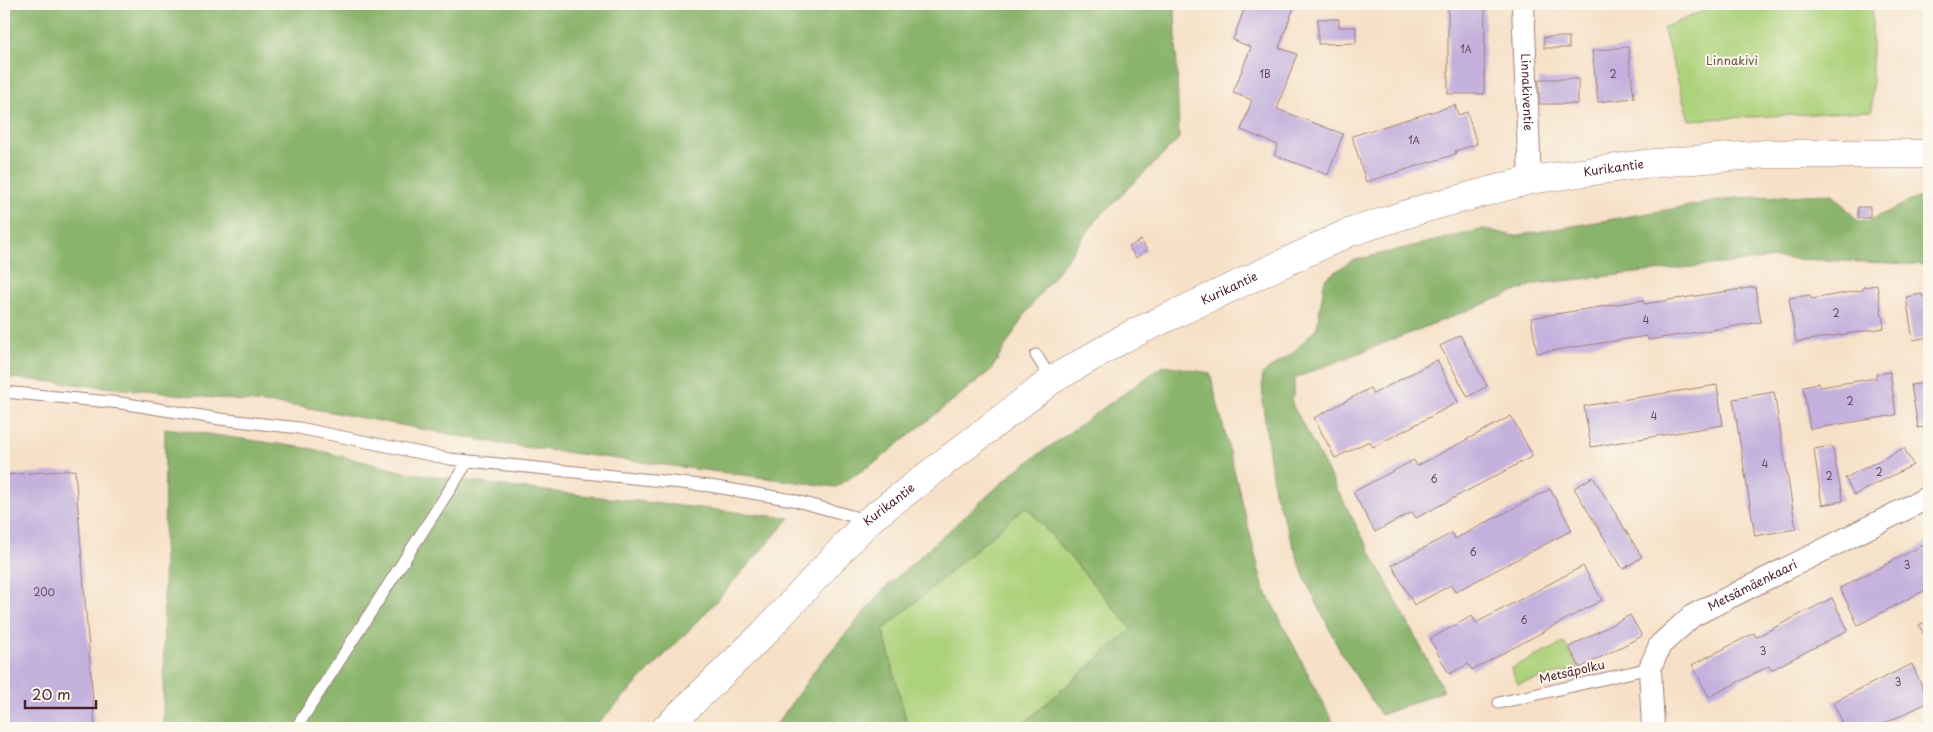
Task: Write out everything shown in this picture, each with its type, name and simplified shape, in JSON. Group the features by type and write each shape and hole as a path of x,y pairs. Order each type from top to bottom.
{"main road":[{"name":"Kurikantie","path":"666,728 763,634 868,521 1052,380 1128,336 1348,233 1426,208 1530,180 1644,164 1767,154 1929,154"}],"street":[{"name":"Linnakiventie","path":"1523,4 1530,180"},
{"name":"Metsämäenkaari","path":"1653,728 1650,668 1660,645 1692,616 1929,497"}],"lane":[{"path":"1036,355 1052,380"},
{"path":"4,392 121,403 220,419 299,428 450,459 710,486 793,500 868,521"},
{"path":"296,728 468,461"},
{"name":"Metsäpolku","path":"1499,702 1650,668"}],"green space":[{"path":"4,4 1175,4 1179,139 1098,218 1025,314 991,370 877,461 836,487 502,444 304,407 4,377"},
{"name":"Linnakivi","path":"1720,4 1872,4 1872,111 1689,120 1663,28"},
{"path":"1833,194 1858,221 1870,220 1917,198 1929,199 1929,265 1774,258 1535,284 1295,378 1292,404 1444,691 1381,715 1341,653 1305,579 1274,491 1263,405 1262,374 1293,353 1317,327 1325,279 1351,261 1484,229 1514,236 1736,198"},
{"path":"1164,365 1210,373 1263,586 1336,728 1018,728 1132,629 1026,506 883,630 908,728 774,728 817,667 886,587 1014,472"},
{"path":"165,428 313,449 404,472 518,488 790,518 701,618 591,728 163,728"},
{"path":"1026,506 1132,629 1018,728 908,728 883,630"},
{"path":"1564,643 1580,668 1518,684 1511,668"}],"building":[{"path":"1246,4 1295,4 1279,48 1297,54 1277,109 1343,134 1328,175 1274,155 1278,145 1241,130 1252,100 1233,93 1251,47 1233,40"},
{"path":"1448,4 1485,4 1484,94 1448,94"},
{"path":"1318,19 1339,19 1339,27 1356,27 1356,43 1318,44"},
{"path":"1544,37 1569,37 1569,48 1544,48"},
{"path":"1926,40 1929,40 1929,63 1927,63"},
{"path":"1628,47 1634,98 1598,102 1592,51"},
{"path":"1539,79 1578,79 1578,104 1539,104"},
{"path":"1455,105 1458,115 1467,112 1477,144 1455,151 1456,154 1366,182 1352,136"},
{"path":"1858,207 1870,207 1870,218 1858,218"},
{"path":"1141,240 1147,250 1136,258 1129,247"},
{"path":"1877,285 1884,328 1796,342 1789,298 1810,295 1811,299 1863,290 1863,287"},
{"path":"1755,287 1761,322 1648,340 1647,336 1537,353 1531,318 1643,300 1644,304"},
{"path":"1922,294 1923,297 1929,296 1929,337 1913,340 1906,297"},
{"path":"1460,335 1487,386 1468,397 1440,346"},
{"path":"1437,360 1458,402 1373,447 1369,441 1335,458 1314,418 1370,388 1373,394"},
{"path":"1890,372 1896,415 1810,429 1803,386 1819,383 1820,387 1876,378 1876,374"},
{"path":"1925,383 1926,386 1929,386 1929,426 1918,428 1911,385"},
{"path":"1717,385 1723,425 1591,447 1584,406"},
{"path":"1774,392 1796,529 1755,536 1733,399"},
{"path":"1511,416 1533,456 1416,518 1412,512 1375,532 1353,492 1414,460 1417,466"},
{"path":"1832,446 1843,501 1822,505 1814,449"},
{"path":"1904,448 1913,465 1854,495 1845,478"},
{"path":"75,470 95,728 4,728 4,475"},
{"path":"1593,477 1642,557 1623,569 1574,488"},
{"path":"1550,489 1572,530 1455,592 1451,585 1414,605 1392,565 1452,533 1455,539"},
{"path":"1929,542 1929,588 1858,625 1840,588"},
{"path":"1583,566 1602,600 1472,670 1468,664 1449,674 1430,639 1472,616 1476,623"},
{"path":"1832,598 1848,630 1771,670 1769,666 1709,697 1692,665 1754,633 1756,637"},
{"path":"1630,615 1642,636 1580,668 1569,647"},
{"path":"1929,620 1929,645 1919,625"},
{"path":"1912,664 1929,702 1875,728 1845,728 1833,702"},
{"path":"1789,724 1790,728 1733,728 1733,727"}]}
